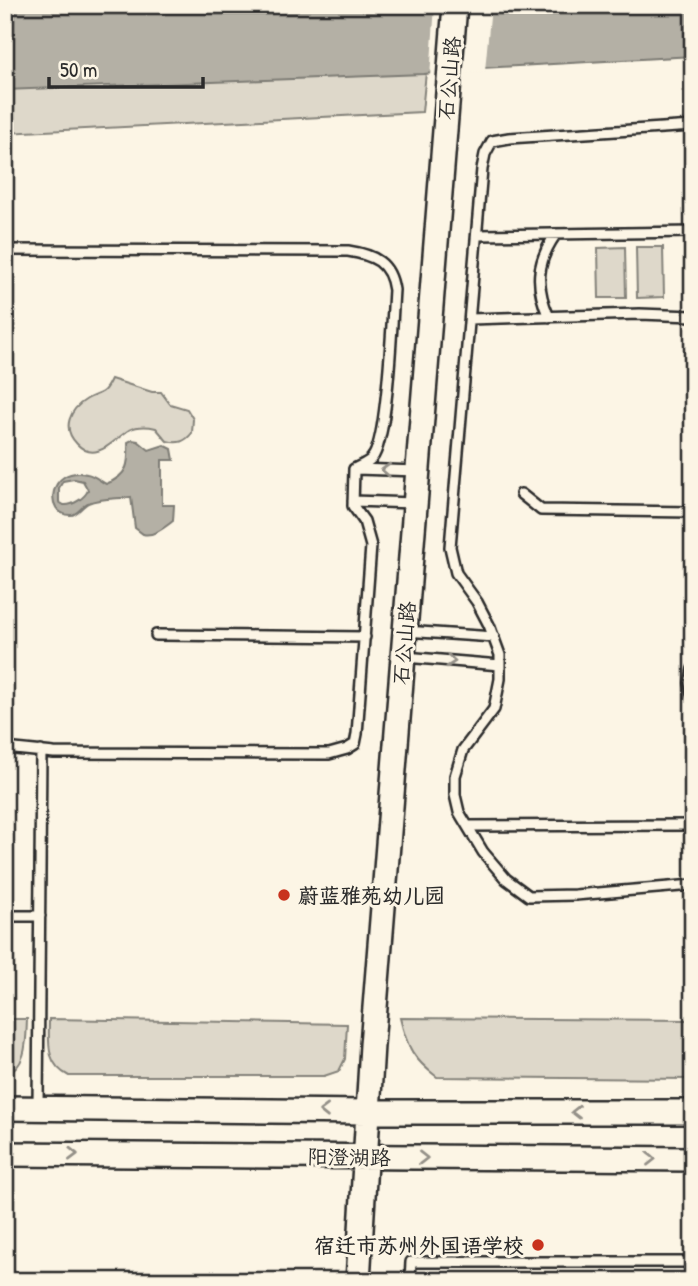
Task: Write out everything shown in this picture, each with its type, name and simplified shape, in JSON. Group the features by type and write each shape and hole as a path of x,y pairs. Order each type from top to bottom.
{"main road":[{"name":"石公山路","path":"358,1281 368,1112 454,21"},
{"path":"5,1108 693,1112"},
{"name":"阳澄湖路","path":"5,1154 693,1159"}],"lane":[{"path":"693,126 492,141 485,154 450,547 456,573 477,602 500,655 500,679 494,709 463,750 454,776 454,795 459,812 484,852 506,879 529,896 693,885"},
{"path":"477,236 693,232"},
{"path":"549,317 542,300 540,275 546,249 556,234"},
{"path":"5,250 348,251 380,259 393,279 394,290 384,412 372,458 354,469"},
{"path":"470,318 670,314 693,316"},
{"path":"354,469 418,471"},
{"path":"5,748 41,751 338,752 355,744 358,734 371,546 369,533 353,506 354,469"},
{"path":"521,494 541,510 693,512"},
{"path":"353,501 415,503"},
{"path":"405,631 494,637"},
{"path":"156,635 365,637"},
{"path":"403,657 500,665"},
{"path":"693,669 690,683 693,698"},
{"path":"38,1108 41,751"},
{"path":"468,826 693,825"},
{"path":"5,916 40,916"},
{"path":"410,1281 411,1262 693,1262"}],"shaded area":[{"path":"5,5 693,5 693,56 481,68 424,74 5,90"},
{"path":"427,62 422,112 5,133 5,85"},
{"path":"625,247 626,298 599,298 598,248"},
{"path":"636,247 663,247 664,297 637,298"},
{"path":"111,379 152,392 161,392 170,404 187,409 193,419 192,433 184,440 171,442 156,428 139,427 129,430 98,451 84,450 69,432 72,413 81,403 103,391"},
{"path":"138,441 149,450 164,445 172,449 174,460 162,460 162,505 174,505 173,521 155,533 143,534 135,528 131,497 93,501 71,515 56,508 54,491 57,483 64,477 74,473 87,474 106,484 119,477 128,462 128,442","holes":["63,481 83,481 88,490 81,499 67,505 59,502 59,488"]},
{"path":"400,1018 693,1020 693,1079 437,1077 412,1052"},
{"path":"5,1019 27,1019 22,1059 13,1071 5,1075"},
{"path":"49,1019 347,1024 345,1059 339,1071 324,1076 69,1076 61,1071 52,1059"}],"pier":[{"path":"435,5 491,5 485,71 430,77"}],"place":[{"name":"蔚蓝雅苑幼儿园","path":"284,895"},
{"name":"宿迁市苏州外国语学校","path":"538,1245"}]}
